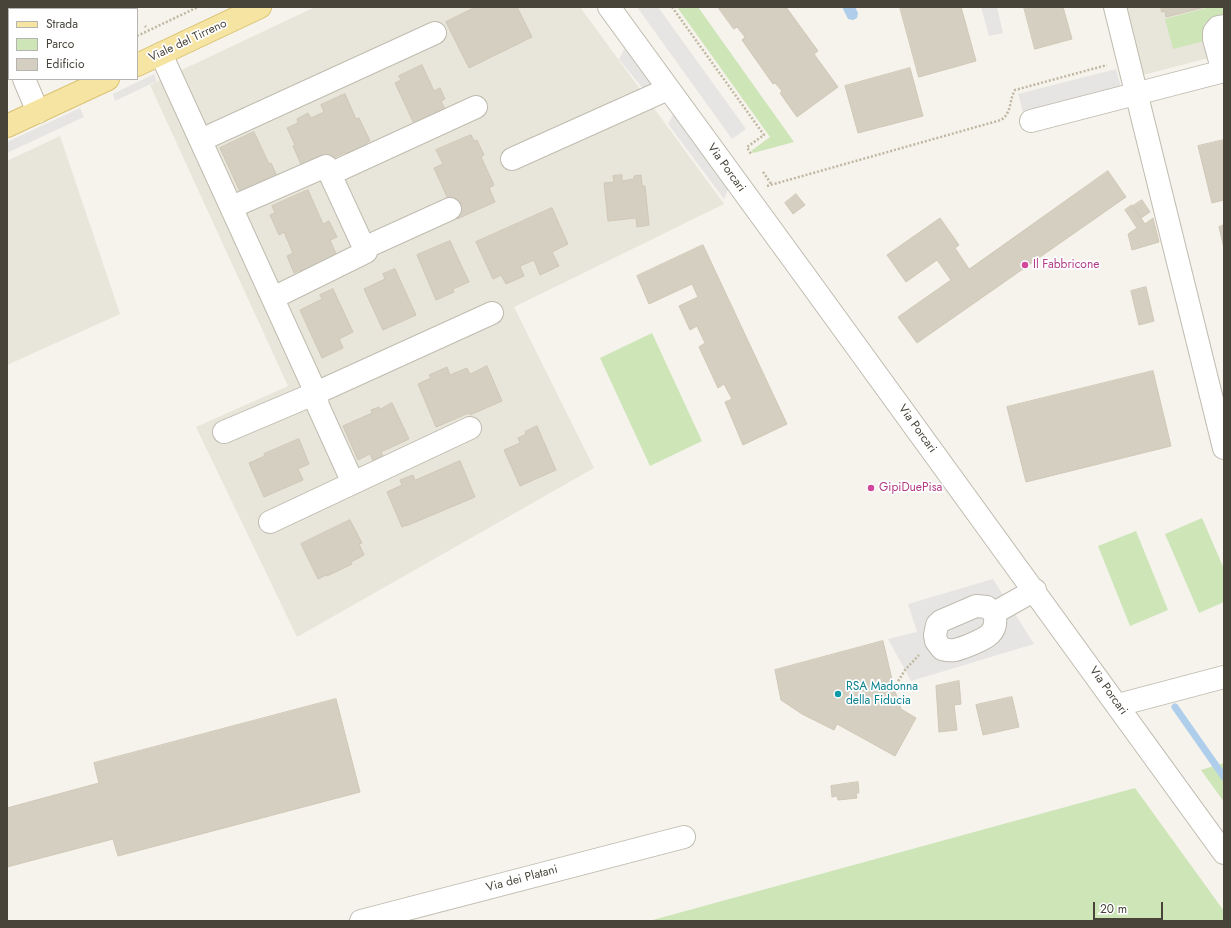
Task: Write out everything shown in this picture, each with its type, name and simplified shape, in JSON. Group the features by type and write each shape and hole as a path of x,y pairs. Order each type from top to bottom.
{"main road":[{"name":"Viale del Tirreno","path":"138,65 260,7"},
{"path":"7,126 106,80"}],"street":[{"name":"Via Porcari","path":"609,7 1035,590 1224,853"},
{"path":"1115,7 1224,448"},
{"path":"1031,121 1223,72 1214,39 1214,32 1218,27 1224,26"},
{"path":"201,140 435,33"},
{"path":"161,54 316,393 318,406 353,483"},
{"path":"24,80 38,112"},
{"path":"512,159 668,89"},
{"path":"330,174 476,107"},
{"path":"232,207 326,166 366,252 273,298"},
{"path":"364,248 450,209"},
{"path":"224,432 316,393 492,313"},
{"path":"270,522 470,428"},
{"path":"994,613 1035,590"},
{"path":"1118,705 1224,677"},
{"name":"Via dei Platani","path":"361,921 684,837"}],"path":[{"path":"138,36 198,7"},
{"path":"672,7 764,135 747,147 751,154"},
{"path":"744,193 1001,120 1008,114 1012,95 1015,90 1110,65"},
{"path":"763,172 772,185"},
{"path":"894,688 905,670"}],"shaded area":[{"path":"315,7 580,7 724,204 514,307 594,468 297,637 196,427 288,386 150,85"},
{"path":"637,7 658,7 746,129 732,139"},
{"path":"981,7 997,7 1003,33 989,36"},
{"path":"1126,7 1224,7 1224,54 1143,75"},
{"path":"628,42 654,80 647,94 619,59"},
{"path":"1116,69 1121,87 1023,112 1018,94"},
{"path":"154,74 157,81 115,101 113,94"},
{"path":"80,108 84,117 7,153 7,142"},
{"path":"675,111 730,185 724,199 668,124"},
{"path":"60,136 120,314 7,365 7,161"},
{"path":"993,579 1034,644 911,681 888,639 917,632 908,604"}],"green space":[{"path":"7,7 129,7 8,8 7,25"},
{"path":"677,7 698,7 794,142 753,153 751,151 770,137"},
{"path":"1210,7 1224,7 1224,17 1205,23 1203,29 1204,41 1173,49 1165,19"},
{"path":"652,333 702,441 650,466 600,358"},
{"path":"1202,518 1224,569 1224,602 1199,613 1165,534"},
{"path":"1136,531 1168,610 1130,626 1098,546"},
{"path":"1224,763 1224,802 1201,770"},
{"path":"1135,788 1224,911 1224,921 649,921"}],"water":[{"path":"842,7 855,7 858,13 857,18 853,20 848,19"}],"building":[{"path":"476,7 517,7 532,37 469,68 446,22"},
{"path":"718,7 786,7 818,51 814,54 838,87 797,117 780,93 782,91 775,83 773,84 742,40 745,37 737,27 734,29"},
{"path":"900,7 961,7 976,61 919,77"},
{"path":"1024,7 1063,7 1072,39 1035,49"},
{"path":"1161,7 1205,7 1166,17 1165,11 1162,12"},
{"path":"422,65 434,91 440,88 445,99 441,101 447,113 416,128 395,83 401,80 399,76"},
{"path":"910,68 923,116 858,133 845,86"},
{"path":"345,94 356,119 359,118 370,141 366,143 368,147 348,156 346,152 304,171 287,128 298,123 297,119 308,113 311,118 324,112 321,105"},
{"path":"254,132 279,181 243,198 220,148"},
{"path":"471,135 474,141 477,140 484,155 481,157 494,185 489,188 495,202 457,219 434,168 443,164 436,150"},
{"path":"1224,140 1224,200 1212,203 1198,146"},
{"path":"1108,171 1126,197 917,343 898,317 951,280 937,260 906,282 887,255 940,218 959,245 955,248 969,269"},
{"path":"622,175 622,181 634,179 634,176 641,175 642,186 645,186 649,225 637,227 636,218 608,221 604,183 614,182 613,176"},
{"path":"308,190 323,224 329,221 337,237 330,240 340,263 305,279 300,270 294,273 287,256 293,253 284,232 279,235 270,215 275,213 272,206"},
{"path":"796,194 805,205 793,214 785,203"},
{"path":"1142,200 1150,212 1141,218 1133,206"},
{"path":"1132,205 1145,224 1153,218 1159,242 1132,250 1128,234 1137,228 1125,210"},
{"path":"552,208 568,244 552,252 559,266 540,275 534,260 520,266 524,276 506,284 501,275 493,279 476,242"},
{"path":"1224,225 1224,248 1219,227"},
{"path":"450,241 469,282 453,289 454,292 436,300 417,255"},
{"path":"703,245 787,424 743,445 725,402 732,399 724,384 718,388 699,347 705,343 697,326 690,330 679,306 698,297 692,284 649,304 637,276"},
{"path":"395,269 416,315 383,330 364,289 385,279 383,274"},
{"path":"1146,287 1154,321 1139,325 1131,291"},
{"path":"333,289 353,332 339,339 343,348 322,358 300,310 322,299 320,295"},
{"path":"487,366 502,401 470,415 469,413 436,427 418,384 431,378 429,375 447,367 450,375 467,368 470,374"},
{"path":"1153,371 1171,446 1026,482 1007,407"},
{"path":"392,403 409,439 381,452 383,456 373,461 370,454 358,460 343,426 372,413 371,410 379,407 380,409"},
{"path":"537,426 556,470 520,486 504,450 520,443 518,438 526,434 525,432"},
{"path":"299,439 309,464 298,469 303,480 264,497 249,463 265,456 264,454"},
{"path":"460,461 475,497 402,527 387,492 402,485 400,480 413,475 415,480"},
{"path":"350,520 362,543 359,544 364,555 351,562 352,564 318,579 301,544"},
{"name":"RSA Madonna della Fiducia","path":"883,641 894,688 901,709 916,718 895,756 837,724 834,730 802,714 781,700 775,670"},
{"path":"959,681 961,704 954,705 957,730 939,732 936,686"},
{"path":"1012,697 1019,727 983,735 976,705"},
{"path":"336,699 360,792 118,856 113,839 7,867 7,808 99,783 94,763"},
{"path":"858,782 859,793 856,793 857,798 838,800 837,796 832,797 831,786"}],"waterway":[{"path":"1175,707 1224,777"}],"place":[{"name":"Il Fabbricone","path":"1025,265"},
{"name":"GipiDuePisa","path":"871,488"},
{"name":"RSA Madonna della Fiducia","path":"838,694"}]}
